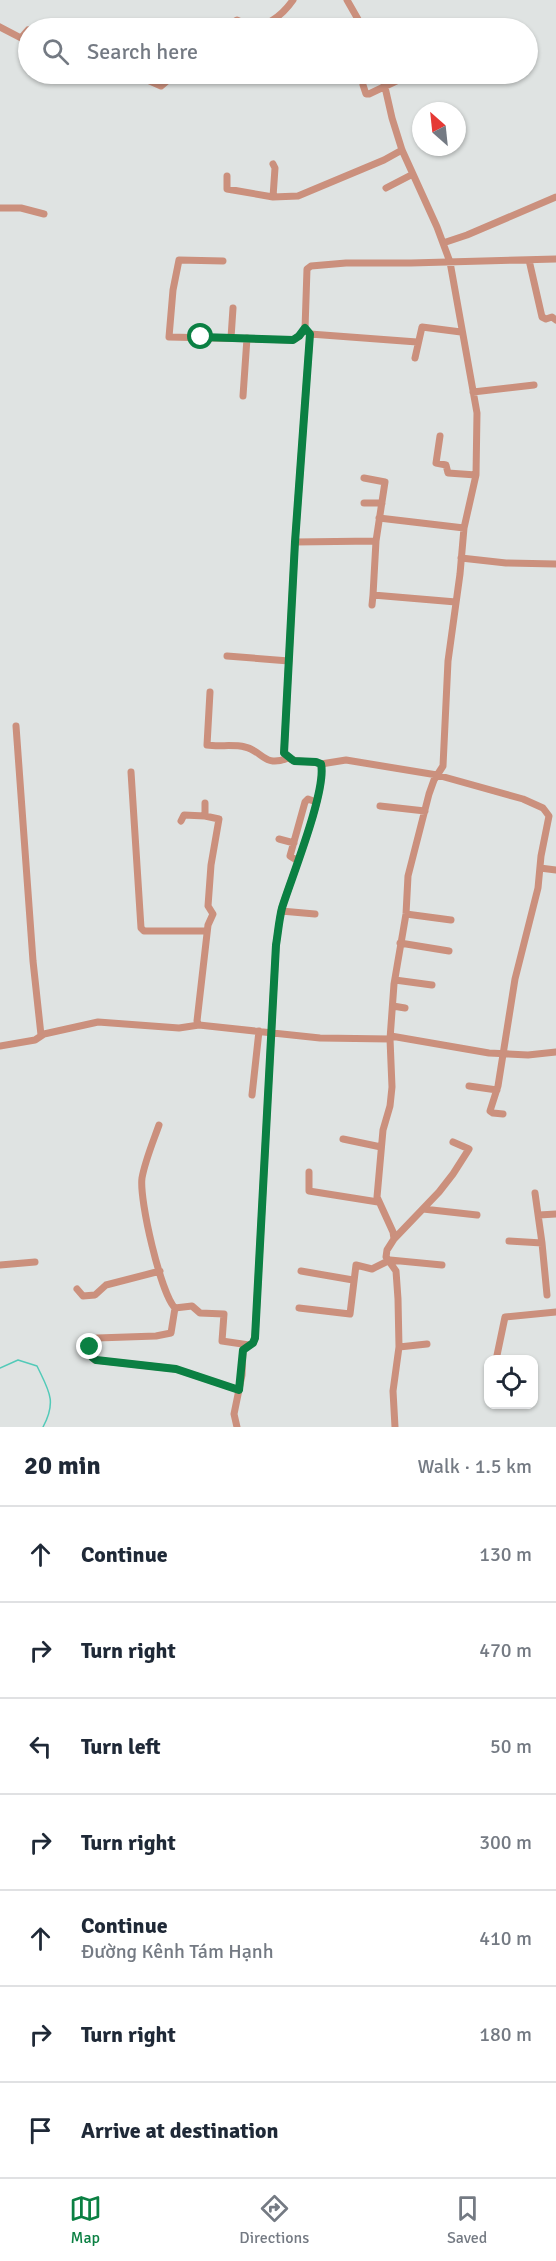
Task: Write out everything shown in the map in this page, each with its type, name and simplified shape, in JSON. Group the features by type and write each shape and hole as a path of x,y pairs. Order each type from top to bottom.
{"street":[{"path":"275,18 293,0"},
{"path":"347,0 357,18"},
{"path":"0,27 18,36"},
{"path":"363,85 366,94 389,84"},
{"path":"385,86 402,150 450,262 478,433 476,475 464,528 448,661 443,766 429,794 408,876 406,914 395,980 390,1038 392,1087 390,1106 383,1130 377,1197 394,1239"},
{"path":"227,176 227,189 273,197 302,195 402,150"},
{"path":"273,164 275,168 273,197"},
{"path":"386,188 413,174"},
{"path":"443,243 556,197"},
{"path":"0,208 21,208 44,214"},
{"path":"503,1114 490,1111 504,1054 515,979 534,908 549,816 543,808 523,799 437,775 346,760 321,764 294,761 284,753 307,331 307,269 311,266 346,262 556,259"},
{"path":"223,261 179,260 173,290 169,336 293,340 307,331 417,342"},
{"path":"529,260 542,317 546,319 552,317 556,320"},
{"path":"231,338 233,308"},
{"path":"415,358 421,328 461,332"},
{"path":"243,396 247,338"},
{"path":"473,392 534,386"},
{"path":"441,436 436,464 446,465 447,473 476,475"},
{"path":"364,478 385,482 376,541 372,605"},
{"path":"364,503 382,503"},
{"path":"379,518 464,528"},
{"path":"295,542 376,541"},
{"path":"461,558 506,563 556,564"},
{"path":"373,594 456,602"},
{"path":"227,656 289,661"},
{"path":"210,692 207,745 244,747 272,762 288,758"},
{"path":"16,726 33,961 41,1035"},
{"path":"237,1427 234,1414 243,1350 255,1338 276,945 282,911 316,802 323,771 321,764"},
{"path":"131,772 141,928 144,931 207,931"},
{"path":"298,861 290,856 305,802 308,799 316,802"},
{"path":"205,803 205,816"},
{"path":"380,806 425,811"},
{"path":"181,821 184,815 219,819 211,865 208,906 213,914 207,931 197,1021 199,1025"},
{"path":"279,840 294,843"},
{"path":"540,868 556,870"},
{"path":"282,911 315,914"},
{"path":"406,914 451,920"},
{"path":"400,943 450,951"},
{"path":"395,980 432,985"},
{"path":"393,1006 405,1008"},
{"path":"0,1046 35,1040 41,1035 98,1022 179,1028 199,1025 320,1038 390,1038 504,1054 528,1055 556,1052"},
{"path":"252,1095 259,1031"},
{"path":"469,1086 497,1090"},
{"path":"159,1125 142,1177 142,1195 160,1271 170,1301 176,1308"},
{"path":"343,1138 381,1147"},
{"path":"395,1427 393,1375 399,1347 396,1271 386,1257 387,1250 394,1239 453,1174 469,1149 453,1142"},
{"path":"309,1172 309,1191 378,1202"},
{"path":"535,1193 548,1295"},
{"path":"423,1209 477,1215"},
{"path":"539,1215 556,1214"},
{"path":"509,1241 542,1243"},
{"path":"299,1308 350,1314 356,1265 372,1269 390,1260 442,1265"},
{"path":"0,1265 35,1262"},
{"path":"301,1270 353,1280"},
{"path":"76,1288 83,1296 95,1295 106,1285 160,1271"},
{"path":"176,1308 195,1306 200,1313 224,1314 222,1341 249,1345"},
{"path":"176,1308 171,1333 156,1336 97,1338 91,1342 92,1357 96,1360 176,1369 239,1390"},
{"path":"497,1355 505,1317 556,1312"},
{"path":"399,1347 428,1344"}],"waterway":[{"path":"0,1368 18,1360 37,1366 50,1396 50,1410 43,1427"}],"route":[{"path":"90,1347 92,1357 96,1360 176,1369 239,1390 243,1350 253,1343 255,1338 276,945 282,911 316,802 323,771 321,764 294,761 284,753 295,542 310,334 305,328 293,340 201,337"}]}
